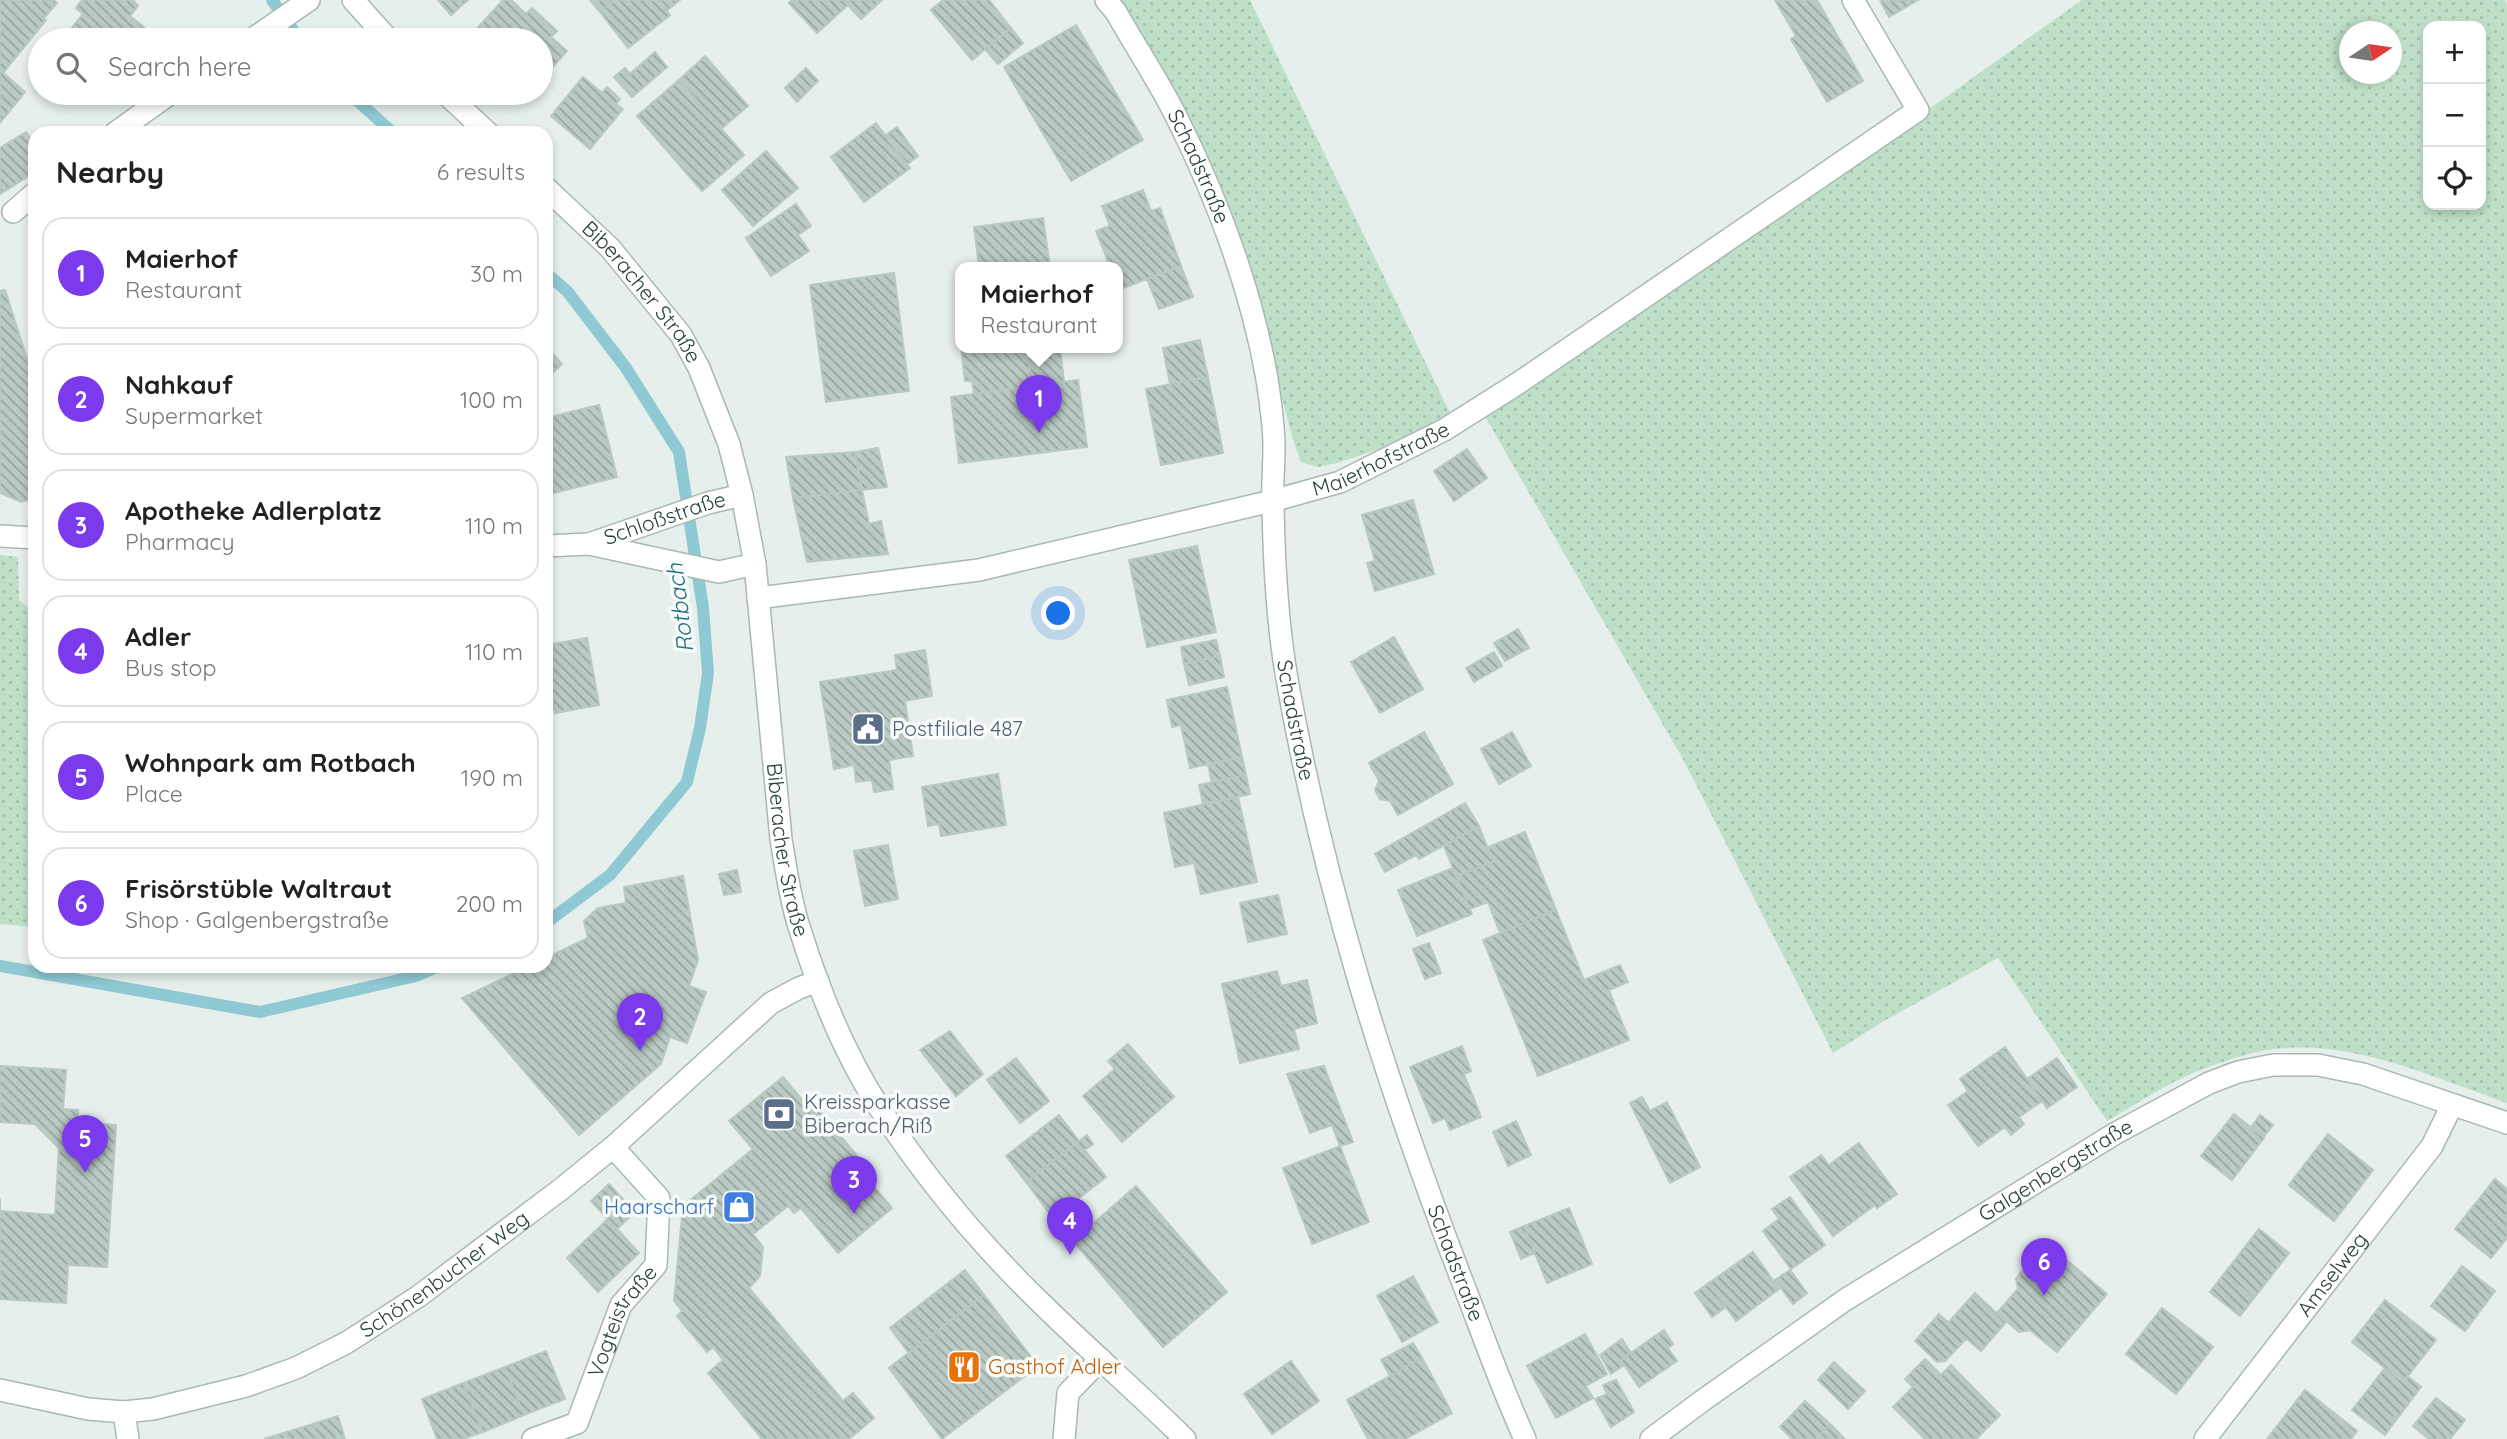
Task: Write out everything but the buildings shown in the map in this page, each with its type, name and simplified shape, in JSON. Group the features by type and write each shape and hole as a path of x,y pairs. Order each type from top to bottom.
{"street":[{"path":"354,0 378,28"},
{"name":"Schadstraße","path":"1106,0 1116,12 1175,114 1234,254 1266,378 1274,444 1274,566 1286,674 1312,804 1337,907 1365,1006 1422,1178 1525,1439"},
{"name":"Maierhofstraße","path":"758,598 979,570 1272,501 1340,482 1444,430 1517,384 1918,110 1853,0"},
{"path":"268,28 306,2"},
{"path":"125,126 155,105"},
{"path":"458,105 480,126"},
{"name":"Biberacher Straße","path":"553,195 610,248 681,335 699,368 729,444 755,564 781,839 800,931 842,1040 878,1106 980,1239 1041,1303 1185,1439"},
{"path":"13,212 28,199"},
{"name":"Schloßstraße","path":"589,544 708,503 742,495"},
{"path":"0,536 28,538"},
{"name":"Schloßstraße","path":"553,545 589,544 719,572 755,564"},
{"name":"Schönenbucher Weg","path":"0,1390 88,1409 124,1412 184,1403 246,1386 296,1368 346,1343 419,1296 560,1190 613,1147 771,1003 818,981"},
{"name":"Galgenbergstraße","path":"1651,1439 1845,1300 2116,1133 2209,1083 2238,1072 2273,1065 2318,1065 2363,1074 2507,1123"},
{"name":"Amselweg","path":"2205,1439 2432,1146 2452,1105"},
{"name":"Vogteistraße","path":"533,1439 577,1423 621,1305 656,1265 659,1198 613,1147"},
{"path":"1064,1439 1068,1393 1101,1359"},
{"path":"124,1412 128,1439"}],"green space":[{"path":"1119,0 1250,0 1450,413 1389,446 1318,467 1301,462 1284,405 1262,307 1233,218 1182,105"},
{"path":"2082,0 2505,0 2507,1103 2422,1072 2364,1055 2304,1048 2274,1049 2222,1062 2193,1073 2107,1121 1998,958 1884,1021 1833,1053 1684,761 1483,413 1883,147 1919,116"},
{"path":"0,555 18,557 19,600 28,607 28,926 0,924"}],"waterway":[{"name":"Rotbach","path":"272,0 292,28"},
{"name":"Rotbach","path":"362,105 385,126"},
{"name":"Rotbach","path":"553,279 567,291 626,368 679,452 703,608 708,673 700,728 687,782 610,875 553,918"},
{"name":"Rotbach","path":"0,966 28,971"},
{"name":"Rotbach","path":"40,973 260,1012 423,973"}],"place":[{"name":"Maierhof","path":"1039,433"},
{"name":"Postfiliale 487","path":"868,729"},
{"name":"Nahkauf","path":"640,1051"},
{"name":"Kreissparkasse Biberach/Riß","path":"779,1114"},
{"name":"Wohnpark am Rotbach","path":"85,1173"},
{"name":"Haarscharf","path":"739,1207"},
{"name":"Apotheke Adlerplatz","path":"854,1214"},
{"name":"Adler","path":"1070,1255"},
{"name":"Frisörstüble Waltraut","path":"2044,1296"},
{"name":"Gasthof Adler","path":"964,1367"}]}
